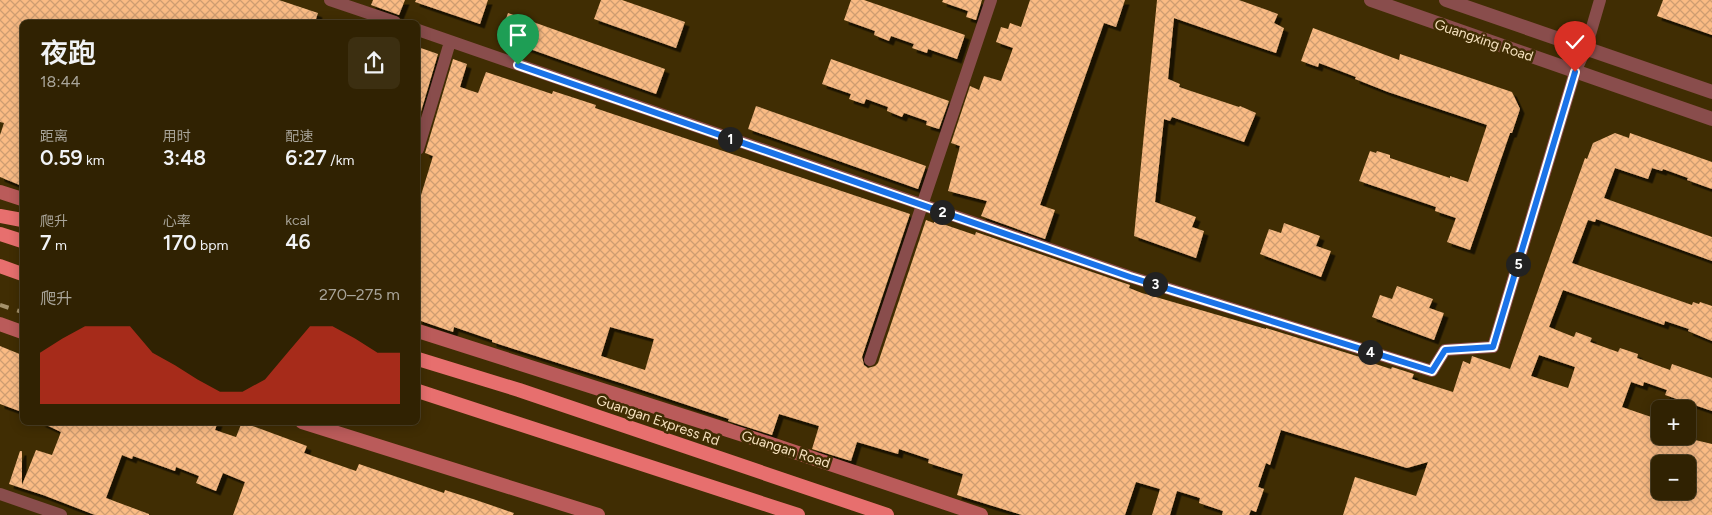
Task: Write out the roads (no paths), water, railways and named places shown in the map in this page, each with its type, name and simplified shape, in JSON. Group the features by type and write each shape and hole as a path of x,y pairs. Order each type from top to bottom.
{"highway":[{"path":"0,216 20,220"},
{"path":"0,234 20,240"},
{"path":"0,266 20,273"},
{"name":"Guangan Express Rd","path":"420,360 519,390 887,515"},
{"path":"420,392 798,515"}],"main road":[{"path":"0,192 20,198"},
{"path":"0,324 20,331"},
{"name":"Guangan Road","path":"420,332 768,443 981,515"},
{"path":"312,425 598,515"},
{"path":"945,503 964,515"}],"street":[{"path":"330,0 389,20"},
{"path":"870,360 991,0"},
{"name":"Guangxing Road","path":"1371,0 1712,119"},
{"name":"Guangxing Road","path":"1446,0 1712,92"},
{"path":"420,31 1130,277 1432,371 1445,350 1493,347 1575,72 1586,48 1600,0"},
{"path":"420,142 450,42"},
{"path":"0,494 61,515"}],"railway":[{"path":"0,305 20,311"}]}
